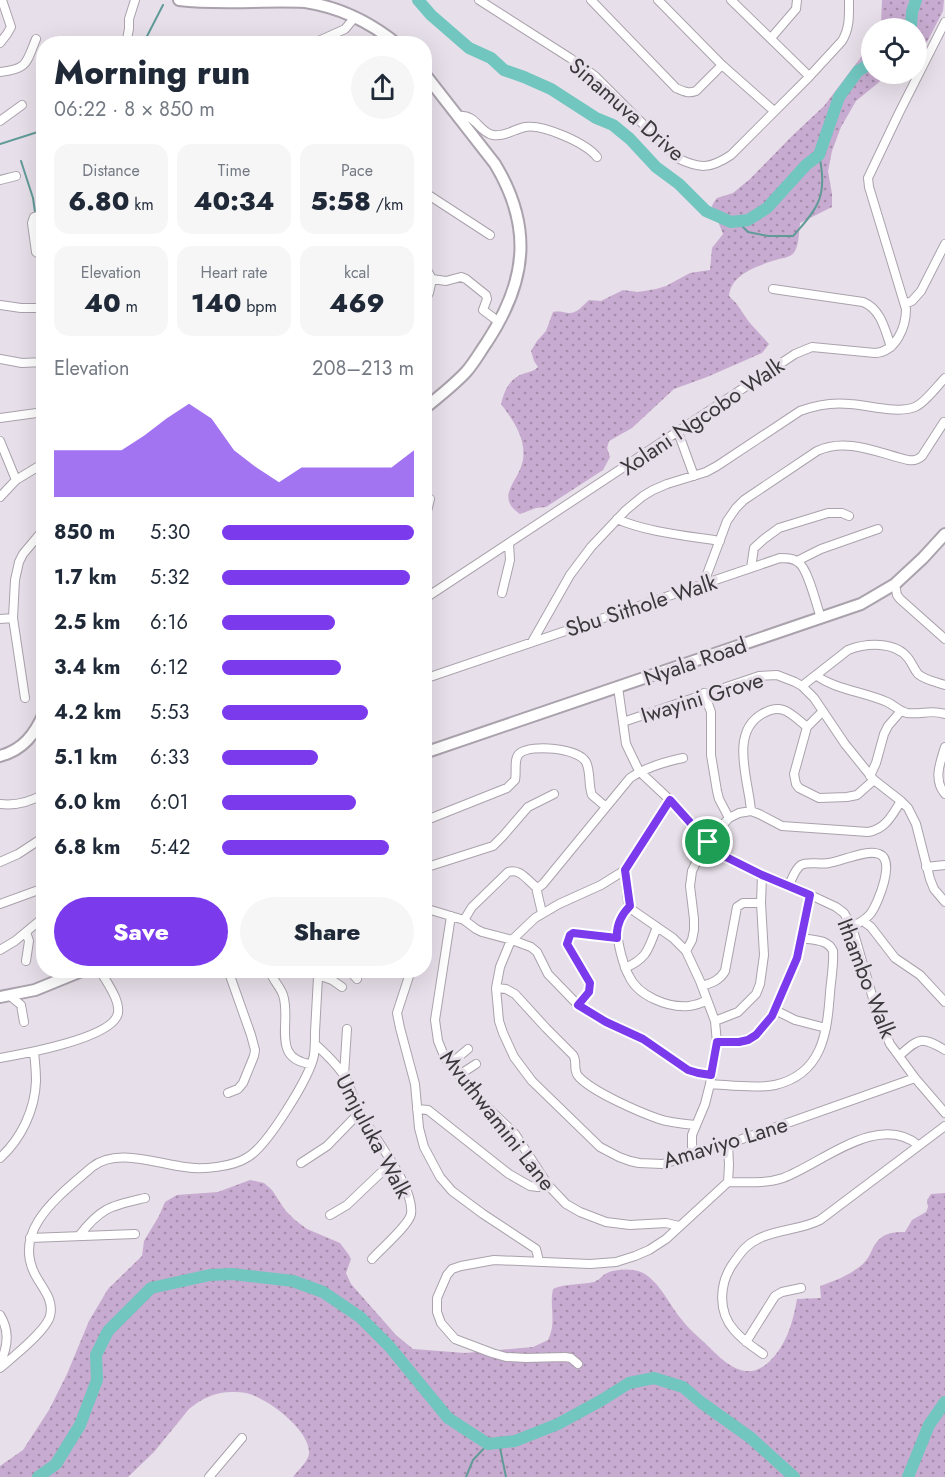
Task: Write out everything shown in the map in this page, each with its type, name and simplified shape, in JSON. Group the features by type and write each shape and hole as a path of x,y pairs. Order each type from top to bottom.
{"street":[{"path":"0,43 11,27 2,0"},
{"path":"128,36 129,19 135,0"},
{"path":"179,0 303,2 355,16 387,36"},
{"name":"Sinamuva Drive","path":"479,0 586,69 609,88 677,158 691,164 707,166 719,163 731,154 842,41 849,20 849,0"},
{"path":"593,0 676,88 683,92 696,91 722,65"},
{"path":"658,0 722,65 774,111"},
{"path":"731,0 809,76"},
{"path":"771,39 796,9 797,0"},
{"path":"330,36 345,29 355,16"},
{"path":"891,347 904,323 905,304 868,178 945,22"},
{"path":"0,72 24,65 36,39"},
{"path":"432,83 495,164 507,187 517,216 520,242 517,277 509,303 499,322 465,373 432,402"},
{"path":"0,121 22,105"},
{"path":"458,117 471,118 492,135 526,127 538,128 583,146 597,157"},
{"path":"0,180 16,176"},
{"path":"432,197 490,235"},
{"path":"36,216 32,223 36,252"},
{"path":"905,304 912,301 921,291 945,244"},
{"path":"432,286 432,279 446,281 459,277 466,279 486,295 483,310 499,322"},
{"path":"773,289 869,304 876,310 891,347"},
{"path":"0,305 36,308"},
{"name":"Xolani Ngcobo Walk","path":"432,594 804,349 824,347 880,352 891,347"},
{"path":"0,359 22,363 36,362"},
{"path":"532,642 570,574 617,519 643,496 667,484 706,472 800,411 812,406 847,403 907,410 917,406 945,378"},
{"path":"0,418 36,413"},
{"path":"703,585 727,521 736,507 744,500 817,451 827,447 843,445 913,460 922,456 944,422"},
{"path":"678,432 694,476"},
{"path":"0,441 16,480"},
{"path":"0,497 16,480 36,468"},
{"path":"751,568 754,548 779,528 828,513 842,513 849,516"},
{"path":"617,519 647,528 720,541"},
{"path":"821,618 804,568 797,561 820,549 878,530"},
{"name":"Nyala Road","path":"432,750 861,604 895,584 945,534"},
{"path":"25,698 13,618 15,580 19,562 36,538"},
{"path":"502,593 510,560 509,544"},
{"name":"Sbu Sithole Walk","path":"432,676 780,558 797,561"},
{"path":"895,584 900,599 945,639"},
{"path":"0,619 13,618"},
{"path":"802,686 848,650 883,645 902,652 908,657 917,673 945,686"},
{"name":"Iwayini Grove","path":"623,722 747,679 770,675 783,677 802,686 872,778 908,808 914,819 930,879 934,889 945,902"},
{"path":"816,675 829,683 880,699 901,711 919,713 935,711 945,714"},
{"name":"Ithambo Walk","path":"618,687 626,744 639,771 670,800 713,848 762,875 841,910 847,917 879,1019 890,1044 945,1113"},
{"path":"704,693 711,712 711,755 717,791 729,818"},
{"path":"751,811 743,740 747,729 756,718 778,708 788,711 807,727"},
{"path":"823,711 807,727 794,774 799,788 819,798 847,797 857,795 864,790 872,778 884,734 901,711"},
{"path":"0,756 13,752 21,746 36,729"},
{"path":"945,747 938,775 940,788 945,794"},
{"path":"432,819 507,788 515,780 518,754 542,748 568,751 582,757 587,765 592,795 606,807"},
{"path":"536,886 543,884 630,778 639,771 683,758"},
{"path":"432,866 493,846 528,807 554,794"},
{"path":"0,804 19,804 36,798"},
{"name":"Amaviyo Lane","path":"670,800 625,870 601,885 542,913 527,924 512,940 500,968 496,987 497,1007 501,1027 522,1069 600,1147 619,1157 639,1163 662,1164 728,1144 915,1078"},
{"path":"686,951 694,930 690,879 700,850 729,818 751,811 778,826 868,832 885,825 901,801"},
{"path":"0,862 36,842"},
{"path":"789,885 797,869 802,865 828,864 873,853 883,856 886,861 883,887 874,908 869,915 852,927"},
{"path":"927,867 945,865"},
{"path":"625,870 630,906 634,912 673,938 686,951 715,1021 717,1042 710,1084 692,1139 692,1156"},
{"path":"464,920 472,907 508,872 515,871 536,886 542,913"},
{"path":"715,1021 738,1012 758,990 764,964 762,875"},
{"path":"0,904 36,891"},
{"path":"717,1042 739,1042 751,1039 762,1029 775,1010 796,962 810,895"},
{"path":"702,986 721,978 725,971 737,907 743,903 761,903"},
{"path":"630,906 618,923 617,938 625,968 633,983 650,998 660,1002 689,1006 707,1000"},
{"path":"432,910 464,920 482,932 531,947 536,950 548,974 578,1005 606,1022 643,1039 688,1070 711,1075"},
{"name":"Mvuthwamini Lane","path":"451,916 435,1020 439,1047 450,1064 478,1098 515,1134 548,1185 566,1204 579,1212 613,1224 666,1222 679,1226"},
{"path":"862,921 871,927 895,958 925,980 945,1002"},
{"path":"0,950 36,924"},
{"path":"625,968 643,958 657,927"},
{"path":"26,932 29,941 26,961"},
{"path":"578,1005 589,992 590,983 567,944 570,935 579,933 617,938"},
{"path":"710,1084 765,1086 782,1083 809,1068 819,1052 826,1028 833,954 832,949 826,943 801,938"},
{"path":"4,996 35,990 59,978"},
{"path":"0,1058 34,1052 88,1036 108,1027 115,1021 118,1014 117,1002 104,978"},
{"path":"228,1093 238,1089 243,1083 255,1050 231,978"},
{"path":"272,978 283,996 288,1052 295,1060 311,1064"},
{"path":"0,1368 41,1331 49,1320 51,1304 35,1275 28,1254 30,1238 36,1224 51,1204 92,1167 102,1161 139,1159 182,1167 202,1168 249,1157 280,1120 311,1064 315,1044 319,978"},
{"path":"328,978 342,987"},
{"path":"408,978 397,1013 416,1084 421,1140 443,1181 452,1191 536,1249 539,1261"},
{"path":"496,987 515,994 576,1059 575,1069 578,1076 629,1107 658,1119 696,1125"},
{"path":"4,996 21,1005 24,1022"},
{"path":"775,1010 795,1020 826,1028"},
{"path":"344,1075 346,1029"},
{"path":"899,1056 921,1040 930,1041 945,1050"},
{"name":"Umjuluka Walk","path":"315,1044 344,1075 360,1112 391,1163 410,1203 410,1215 404,1226 372,1259"},
{"path":"450,1064 468,1049"},
{"path":"0,1158 15,1140 27,1120 34,1098 36,1081 34,1052"},
{"path":"459,1075 476,1064"},
{"path":"417,1109 428,1110 500,1168 519,1180 535,1187 548,1185"},
{"path":"301,1162 327,1146 360,1112"},
{"path":"763,1354 733,1330 724,1314 722,1296 726,1277 743,1249 749,1243 765,1235 820,1220 945,1126"},
{"path":"578,1364 571,1358 565,1357 506,1357 455,1339 438,1317 438,1294 447,1275 460,1266 494,1260 590,1264 616,1262 649,1250 666,1239 728,1182 766,1182 784,1178 855,1141 876,1135 905,1137 918,1145"},
{"path":"728,1144 728,1182"},
{"path":"330,1215 347,1205 391,1163"},
{"path":"79,1236 94,1218 110,1207 145,1198"},
{"path":"30,1238 135,1234"},
{"path":"746,1342 775,1296 801,1288"},
{"path":"0,1315 7,1334 6,1346 0,1363"},
{"path":"209,1477 242,1438"}],"shaded area":[{"path":"882,0 944,0 943,11 927,42 927,18 881,18"},
{"path":"861,57 861,84 877,84 856,101 841,127 832,151 828,171 832,207 800,223 797,245 792,255 748,271 735,281 731,288 729,296 769,344 762,353 674,389 632,428 609,441 607,448 610,457 603,470 546,507 520,514 512,507 508,495 521,468 523,445 514,424 501,404 512,380 538,367 531,351 546,331 553,312 574,312 589,300 601,301 623,290 638,292 656,289 690,273 710,270 712,248 723,234 712,206 714,202 717,198 733,193 750,179 824,106"},
{"path":"250,1180 264,1183 272,1190 285,1210 307,1229 340,1243 351,1259 346,1273 351,1284 396,1335 413,1349 465,1353 533,1347 548,1340 551,1333 553,1289 594,1282 608,1272 627,1270 641,1272 654,1281 693,1332 719,1357 743,1371 761,1368 776,1354 785,1340 797,1299 821,1298 820,1286 858,1268 879,1239 891,1233 905,1232 912,1220 926,1212 927,1200 931,1194 945,1193 945,1477 293,1477 309,1454 308,1446 299,1429 274,1407 254,1395 229,1392 211,1396 189,1409 154,1452 128,1477 0,1477 0,1466 23,1450 49,1410 89,1321 108,1289 142,1256 144,1241 165,1202 177,1195 218,1192"}],"waterway":[{"path":"418,0 431,15 469,48 491,58 504,70 551,89 596,118 613,125 706,211 731,222 748,220 767,208 806,165 819,155 839,97 861,69"},
{"path":"912,18 916,0"},
{"path":"147,36 163,5"},
{"path":"0,144 36,133"},
{"path":"737,221 748,232 768,236 793,236 809,217 819,200 822,190 819,155"},
{"path":"21,161 35,212"},
{"path":"38,1477 56,1464 80,1425 97,1380 96,1355 108,1331 151,1288 210,1275 232,1274 293,1281 323,1292 360,1317 389,1346 448,1418 488,1444 515,1441 558,1424 629,1383 654,1378 683,1387 751,1438 794,1477"},
{"path":"908,1477 929,1425 945,1402"},
{"path":"499,1443 506,1477"},
{"path":"466,1477 473,1460 488,1444"}],"route":[{"path":"670,800 708,842 724,856 810,895 796,962 772,1016 756,1035 748,1040 717,1042 711,1075 688,1070 643,1039 606,1022 578,1005 591,986 567,944 573,933 617,938 618,923 630,906 625,870 670,800"}]}
